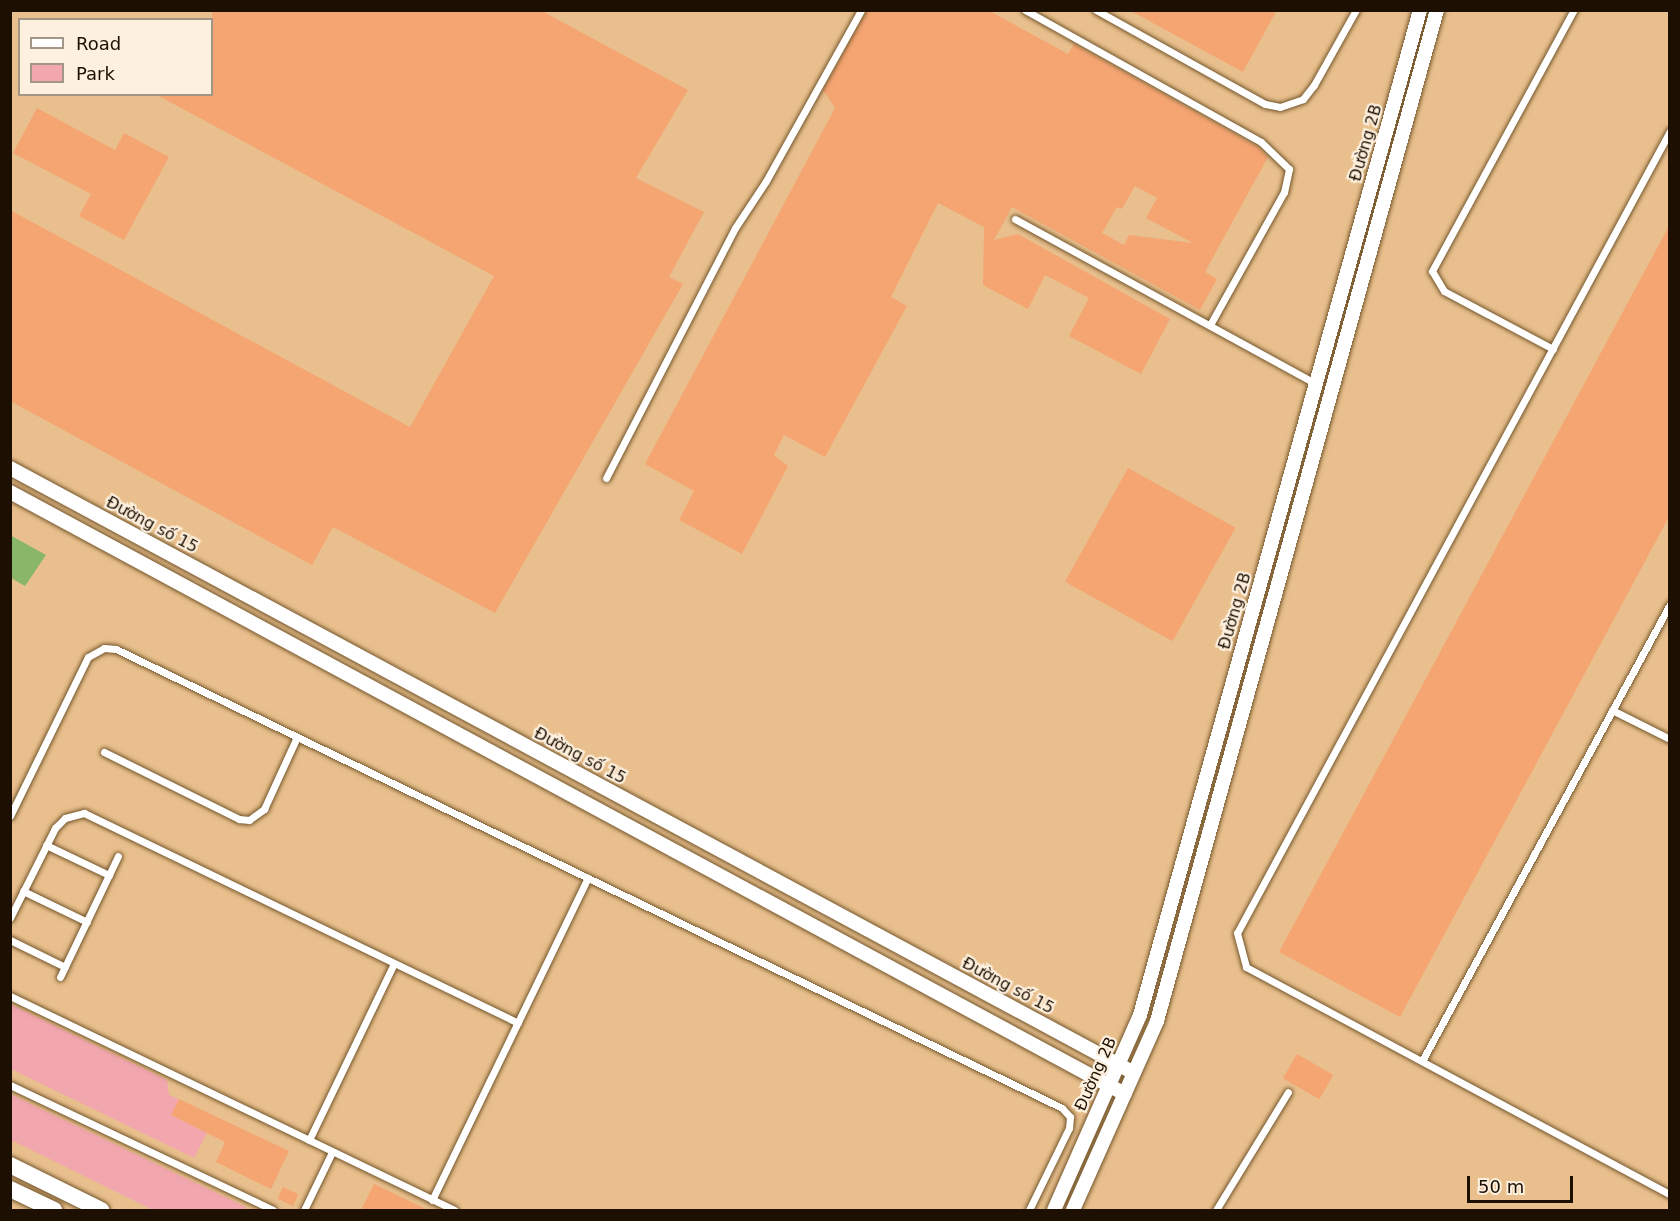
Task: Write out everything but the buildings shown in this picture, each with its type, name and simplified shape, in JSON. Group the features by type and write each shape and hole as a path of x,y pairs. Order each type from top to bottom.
{"street":[{"name":"Đường 2B","path":"1053,1210 1140,1015 1420,10"},
{"name":"Đường 2B","path":"1073,1210 1157,1021 1437,10"},
{"name":"Đường số 15","path":"10,468 1134,1072"},
{"path":"10,492 1125,1094"},
{"path":"10,1165 101,1210"},
{"path":"10,1189 54,1210"}],"lane":[{"path":"606,478 724,248 861,10"},
{"path":"1024,10 1261,142 1289,169 1284,192 1210,325"},
{"path":"1096,10 1265,104 1280,107 1303,99 1356,10"},
{"path":"1553,349 1444,291 1432,271 1574,10"},
{"path":"1670,131 1237,933 1246,967 1670,1194"},
{"path":"1015,219 1316,384"},
{"path":"1422,1061 1670,604"},
{"path":"10,816 85,662 93,653 104,648 116,649 1065,1110 1070,1117 1069,1128 1029,1210"},
{"path":"1612,710 1670,739"},
{"path":"104,752 239,819 249,820 264,809 297,737"},
{"path":"10,918 46,845 65,818 90,815 518,1023"},
{"path":"46,845 109,875"},
{"path":"60,977 118,856"},
{"path":"432,1200 588,878"},
{"path":"24,891 87,922"},
{"path":"10,940 66,967"},
{"path":"309,1140 394,963"},
{"path":"10,996 454,1210"},
{"path":"10,1085 273,1210"},
{"path":"1216,1210 1288,1092"},
{"path":"304,1210 333,1152"}],"shaded area":[{"path":"10,11 1669,11 1669,1210 11,1210"},
{"path":"10,535 46,555 25,586 11,578"}],"green space":[{"path":"10,1004 167,1080 169,1095 179,1099 207,1133 194,1158 11,1069"},
{"path":"10,1094 246,1207 244,1210 153,1210 11,1140"}]}
